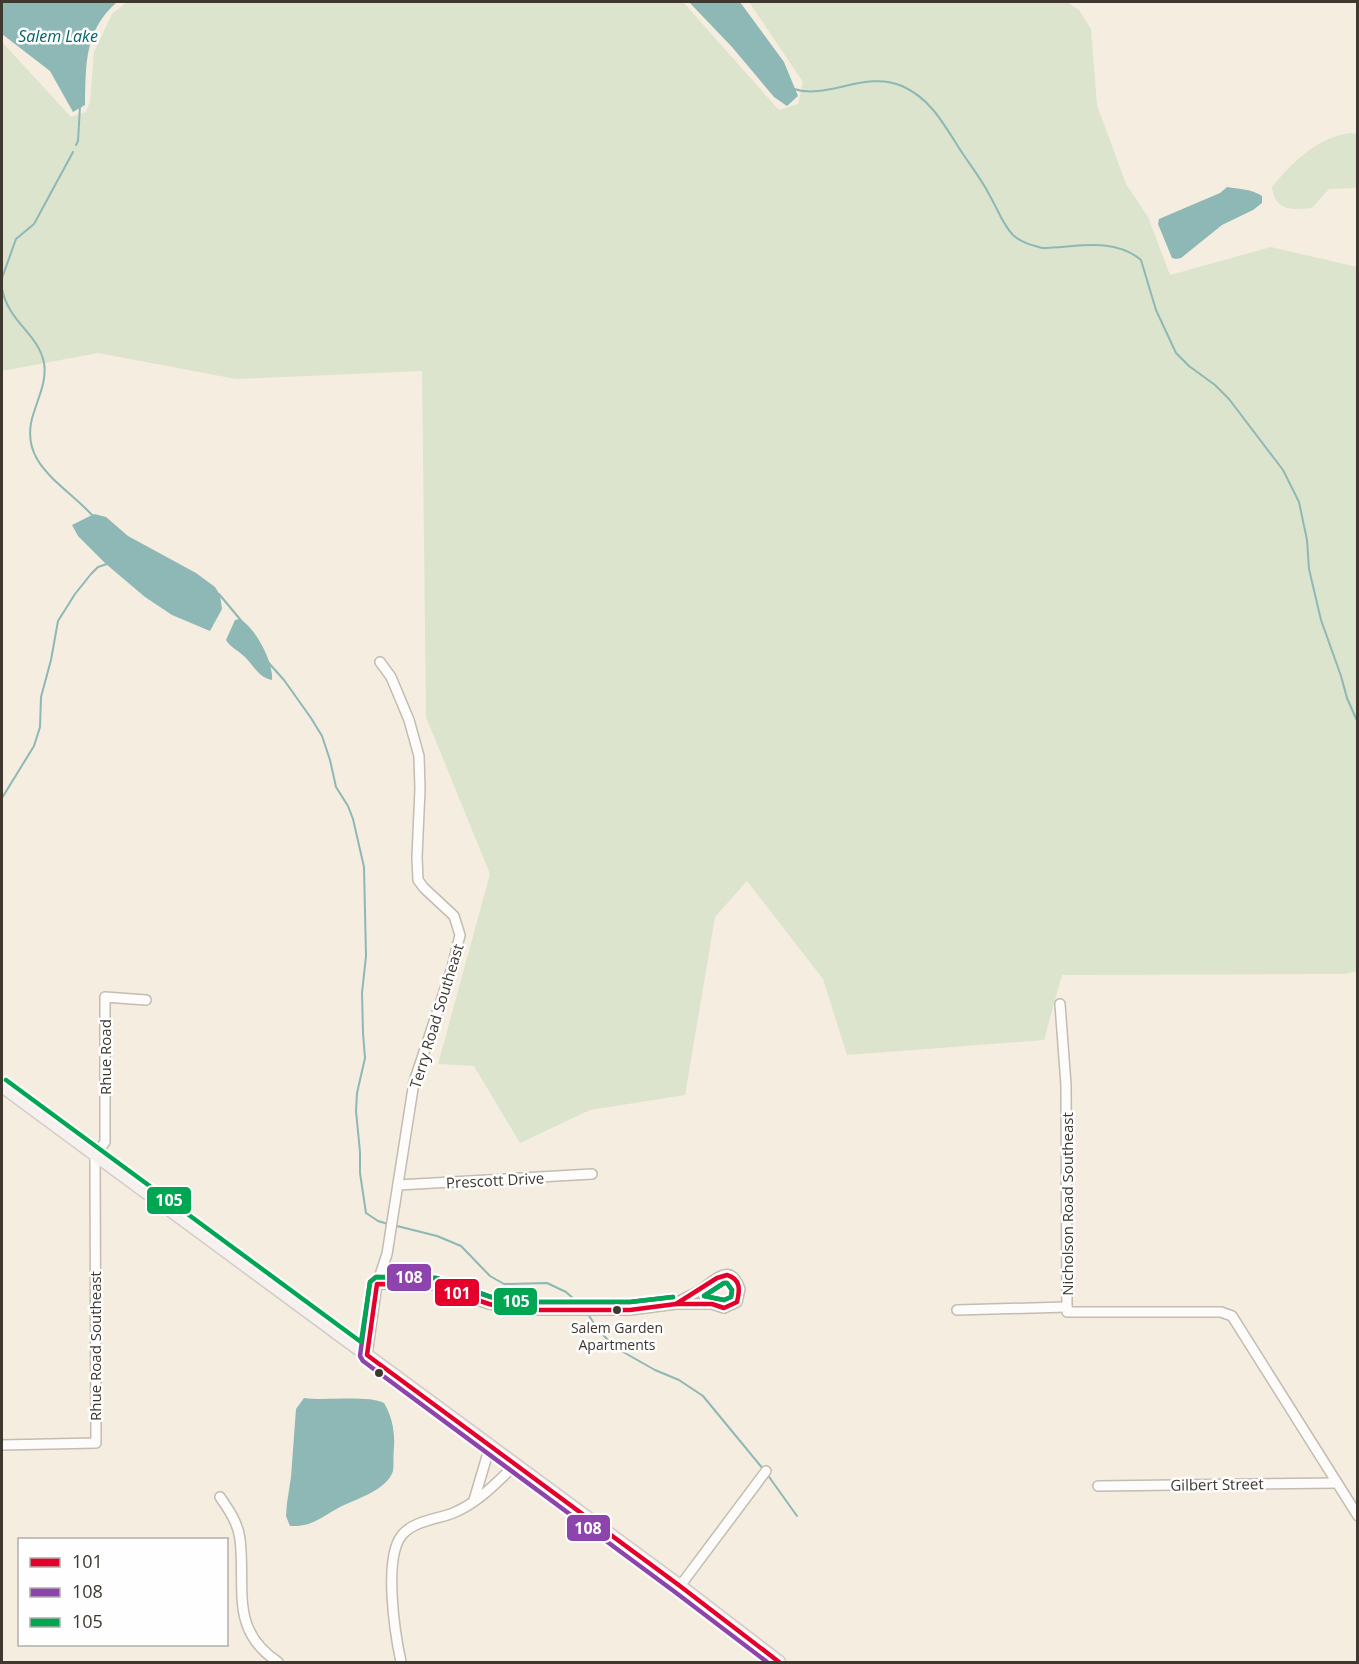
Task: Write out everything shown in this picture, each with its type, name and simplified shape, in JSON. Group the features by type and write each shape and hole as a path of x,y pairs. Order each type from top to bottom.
{"main road":[{"path":"2,1086 680,1586 779,1662"}],"street":[{"name":"Terry Road Southeast","path":"367,1355 377,1284 387,1254 414,1082 452,968 460,935 454,916 418,880 419,756 409,720 391,677 380,662"},
{"name":"Rhue Road","path":"95,1155 105,1142 105,997 146,999"},
{"name":"Nicholson Road Southeast","path":"1060,1004 1066,1085 1067,1312 1221,1312 1232,1316 1357,1516"},
{"name":"Rhue Road Southeast","path":"2,1444 96,1443 95,1155"},
{"name":"Prescott Drive","path":"398,1185 592,1174"},
{"path":"377,1284 434,1285 489,1304 517,1310 630,1310 676,1304 712,1304 724,1308 733,1305 739,1298 740,1289 736,1281 726,1275 714,1278 709,1284 676,1304"},
{"path":"709,1284 708,1297 712,1304"},
{"path":"957,1310 1067,1306"},
{"path":"474,1500 490,1446"},
{"path":"402,1662 392,1587 393,1560 399,1540 407,1530 455,1513 484,1496 515,1465"},
{"path":"680,1586 766,1471"},
{"name":"Gilbert Street","path":"1098,1486 1337,1483"},
{"path":"220,1497 233,1516 240,1538 240,1589 242,1609 248,1629 258,1646 278,1662"}],"green space":[{"path":"127,2 683,2 779,110 798,104 803,82 749,2 1067,2 1079,10 1091,29 1097,105 1126,184 1148,217 1170,275 1271,247 1357,267 1357,971 1345,974 1062,975 1044,1040 847,1055 823,979 747,881 715,917 685,1095 590,1110 520,1143 474,1066 438,1064 490,874 426,717 422,371 236,379 98,353 2,371 2,42 71,117 86,112 90,101 94,52 112,14"},
{"path":"1357,134 1357,188 1329,189 1312,208 1291,209 1280,205 1272,187 1288,169 1317,145 1339,135"}],"water":[{"name":"Salem Lake","path":"2,2 117,2 98,25 89,49 85,105 73,112 50,71 2,34"},
{"path":"689,2 740,2 784,62 798,96 787,106 774,97 732,47"},
{"path":"1227,187 1258,194 1262,196 1262,203 1222,225 1181,258 1172,258 1158,224 1159,219 1220,193"},
{"path":"94,514 106,517 128,536 196,573 215,587 220,595 222,609 210,631 172,615 145,597 106,564 78,536 72,525"},
{"path":"239,619 251,629 267,655 272,680 260,674 226,640 235,620"},
{"path":"304,1398 368,1399 384,1403 393,1430 393,1471 390,1478 378,1489 311,1523 290,1526 286,1516 296,1409"}],"waterway":[{"path":"794,89 820,91 875,81 902,86 923,99 939,117 984,186 1006,226 1016,238 1042,248 1080,245 1118,248 1141,260 1156,310 1176,353 1229,399 1283,470 1299,502 1307,540 1309,569 1321,620 1347,698 1358,723"},
{"path":"76,145 80,106"},
{"path":"2,278 16,239 34,224 73,152"},
{"path":"2,289 11,311 36,344 44,363 43,382 30,430 31,445 45,471 92,515"},
{"path":"2,798 34,746 40,727 41,697 58,621 91,574 98,567 107,564"},
{"path":"219,594 244,624"},
{"path":"267,661 284,680 322,736 336,787 353,819 364,867 366,956 362,993 365,1058 357,1093 356,1111 360,1173 366,1213 388,1224"},
{"path":"393,1225 437,1236 461,1246 490,1276 504,1284 547,1283 566,1292 583,1307"},
{"path":"588,1314 598,1330 616,1348 655,1370 679,1380 703,1396 764,1470"},
{"path":"767,1474 797,1516"}],"transit line":[{"name":"105","path":"6,1080 361,1342 370,1282 376,1277 436,1278 491,1297 518,1302 630,1302 673,1297"},
{"name":"101","path":"727,1275 737,1282 739,1293 737,1302 724,1308 712,1304 676,1304 717,1278 727,1275"},
{"name":"108","path":"673,1297 630,1302 518,1302 491,1297 436,1278 376,1277 370,1282 360,1356 363,1361 767,1662"},
{"name":"108","path":"724,1283 727,1283 732,1290 731,1297 724,1300 704,1296 724,1283"},
{"name":"105","path":"724,1283 727,1283 732,1290 731,1297 724,1300 704,1296 724,1283"},
{"name":"101","path":"676,1304 630,1310 517,1310 489,1304 434,1285 377,1284 367,1355 779,1662"}],"place":[{"name":"Salem Garden Apartments","path":"617,1310"}]}
